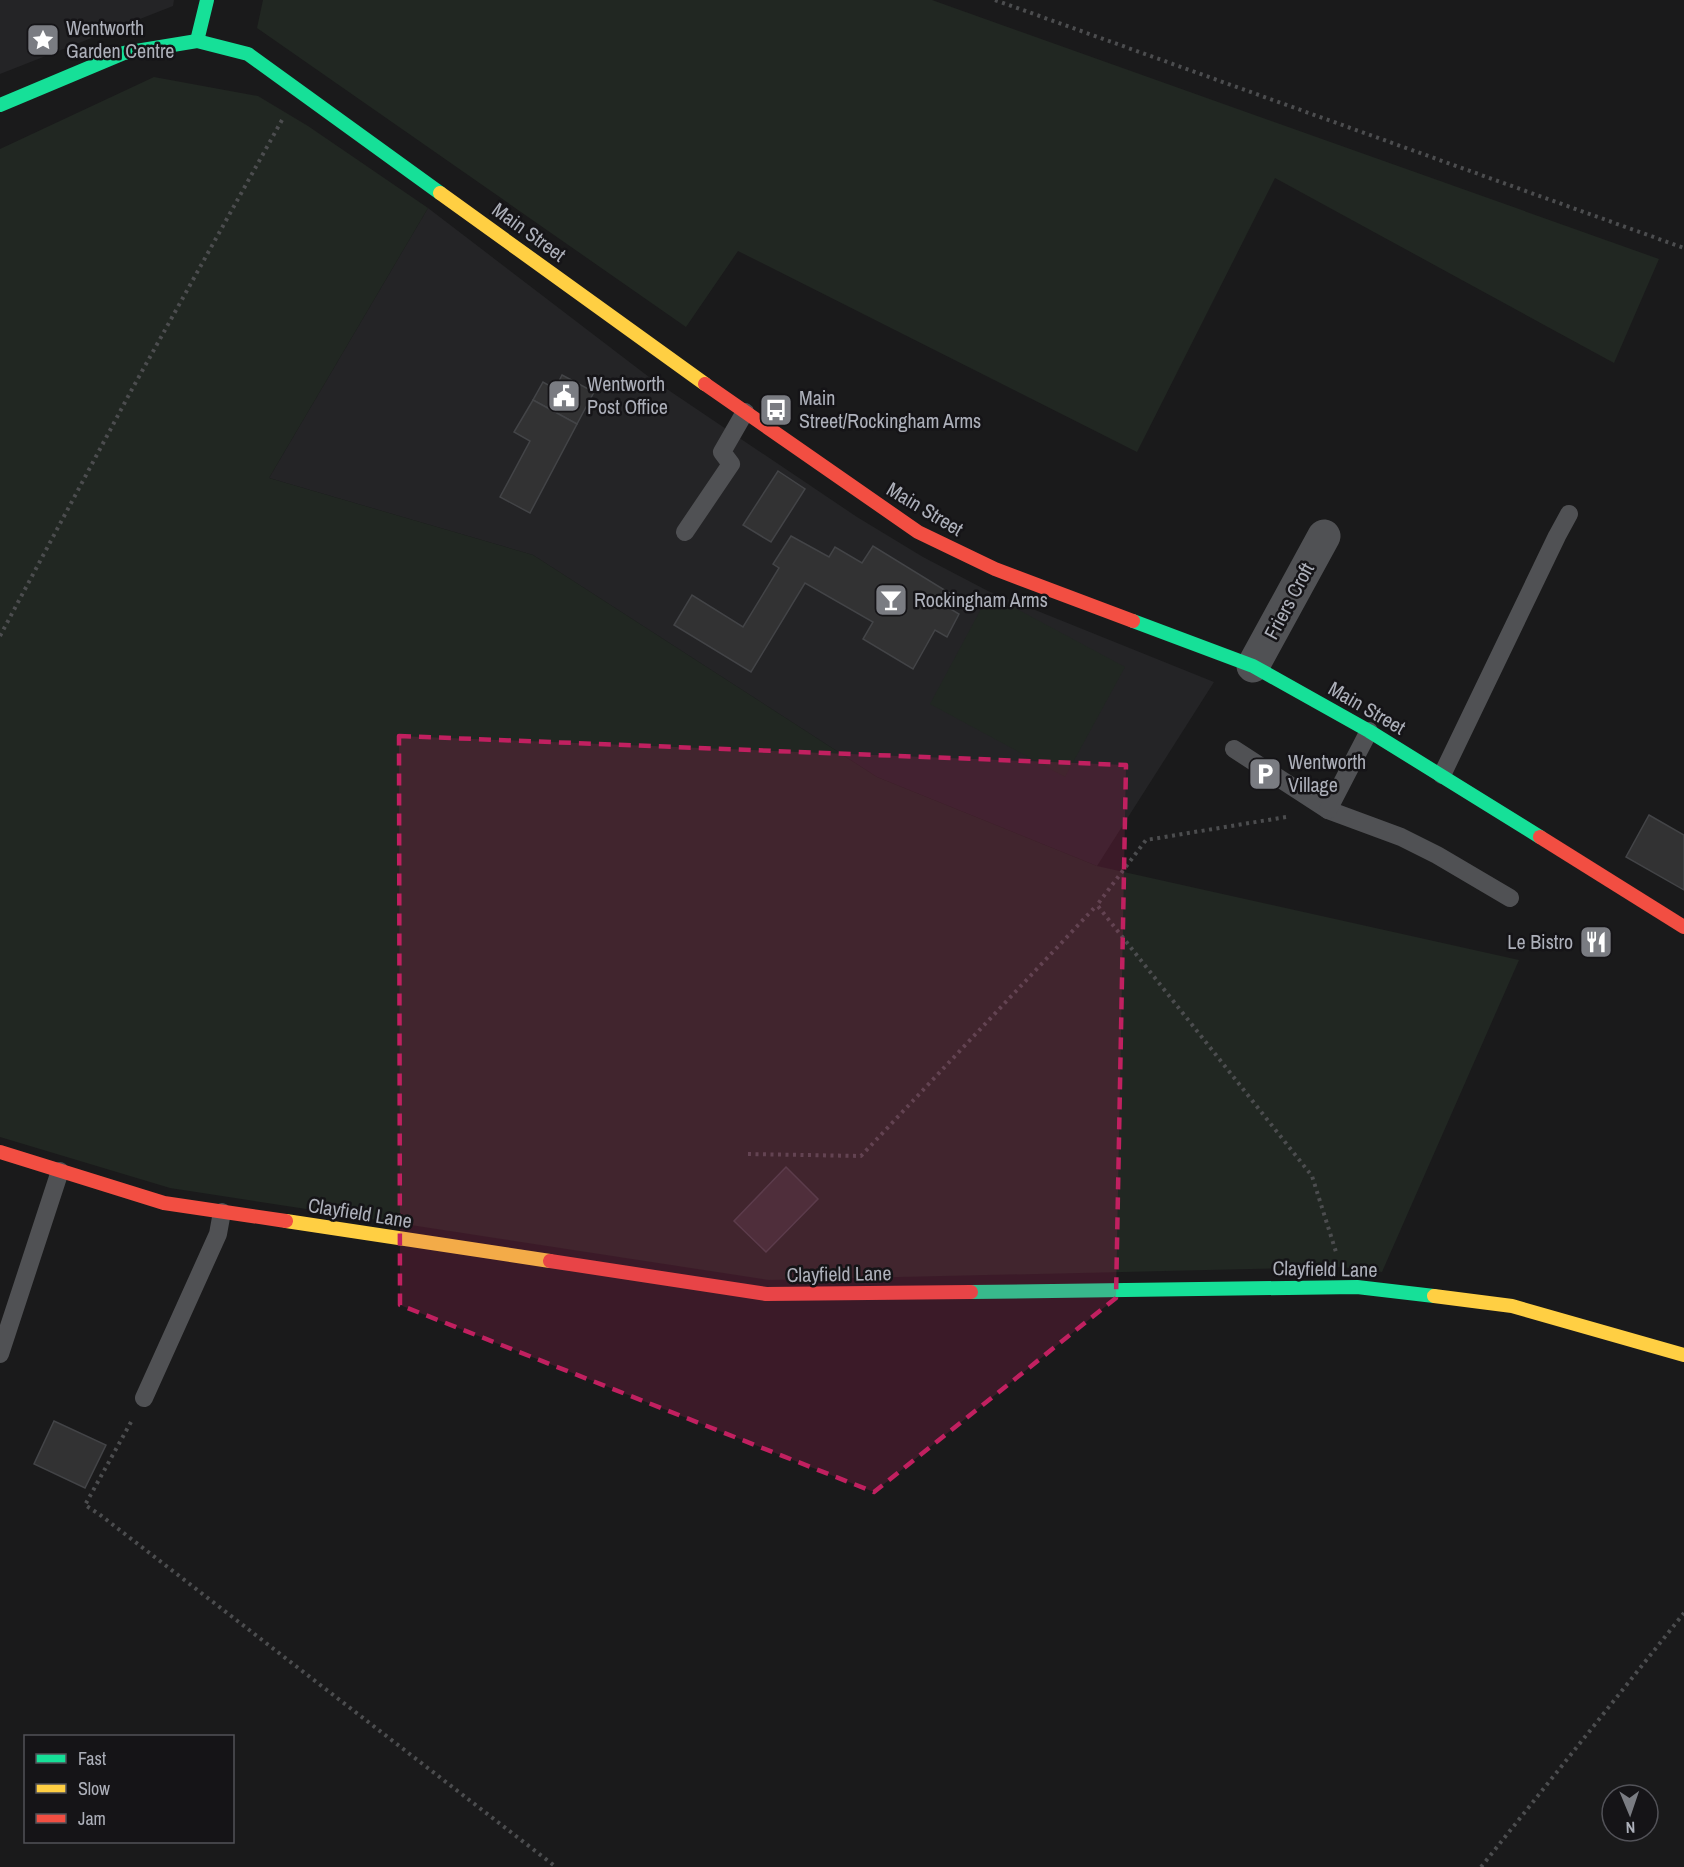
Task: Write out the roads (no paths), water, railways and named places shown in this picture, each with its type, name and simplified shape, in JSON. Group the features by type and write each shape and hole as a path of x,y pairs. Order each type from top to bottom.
{"main road":[{"path":"0,105 124,53 197,41 207,0"},
{"name":"Main Street","path":"197,41 248,54 745,412 918,532 994,569 1253,666 1369,731 1684,927"},
{"name":"Clayfield Lane","path":"0,1152 164,1203 766,1294 1345,1286 1512,1306 1684,1355"}],"street":[{"name":"Friers Croft","path":"1253,666 1324,536"}],"lane":[{"path":"685,532 731,464 722,452 745,412"},
{"path":"1442,776 1569,514"},
{"path":"1328,810 1369,731"},
{"path":"1234,749 1328,810 1419,846 1510,898"},
{"path":"0,1354 60,1171"},
{"path":"144,1398 218,1234 222,1212"}],"place":[{"name":"Wentworth Garden Centre","path":"43,40"},
{"name":"Wentworth Post Office","path":"564,396"},
{"name":"Main Street/Rockingham Arms","path":"776,410"},
{"name":"Rockingham Arms","path":"891,600"},
{"name":"Wentworth Village","path":"1265,774"},
{"name":"Le Bistro","path":"1596,942"}]}
